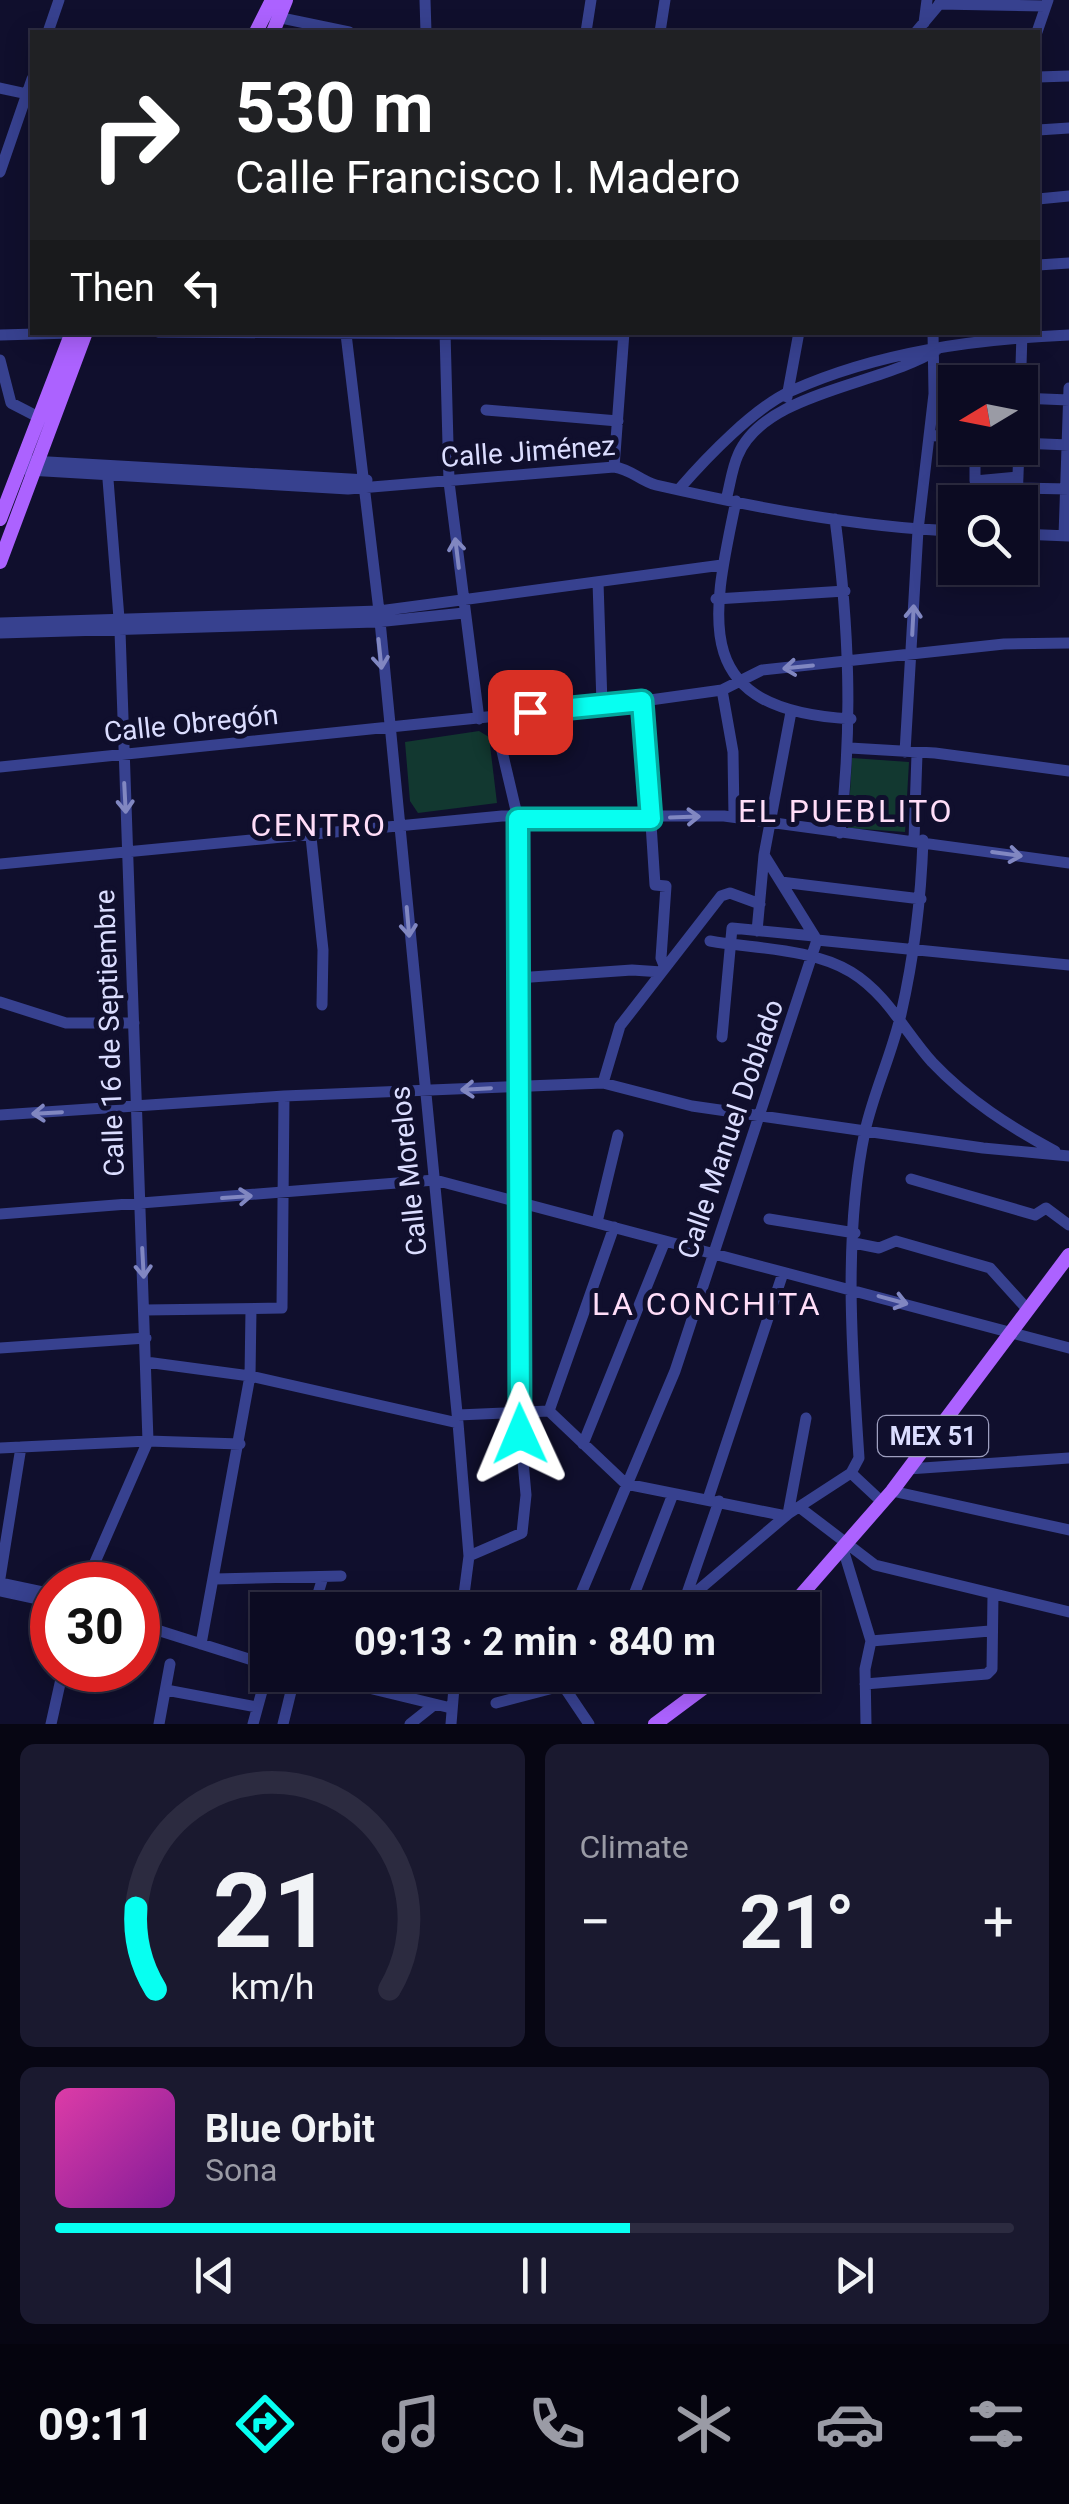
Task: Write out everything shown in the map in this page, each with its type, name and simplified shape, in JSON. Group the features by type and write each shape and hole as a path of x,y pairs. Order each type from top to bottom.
{"main road":[{"path":"280,20 286,0"},
{"path":"0,562 71,335"},
{"path":"44,420 85,335"},
{"path":"0,519 28,465"},
{"name":"MEX 51","path":"805,1592 887,1496 1069,1255"},
{"path":"655,1724 699,1692"}],"street":[{"path":"49,30 59,0"},
{"path":"424,0 426,30"},
{"path":"586,30 591,0"},
{"path":"660,30 665,0"},
{"path":"921,30 936,1 1047,3 1038,30"},
{"path":"280,20 338,30"},
{"path":"1040,77 1069,76"},
{"path":"0,88 30,94 0,172"},
{"path":"1040,130 1069,128"},
{"path":"1040,200 1069,196"},
{"path":"1040,265 1069,262"},
{"path":"0,335 30,334"},
{"name":"Calle Morelos","path":"346,335 368,483 377,616 458,1419 468,1556 464,1592"},
{"path":"445,335 448,482 479,719"},
{"path":"614,467 624,335"},
{"path":"786,406 799,335"},
{"path":"680,488 727,440 788,392 935,344 1022,335 1069,335"},
{"path":"1021,365 1022,335"},
{"path":"851,720 772,706 739,680 716,632 716,599 739,452 786,406 935,344"},
{"path":"697,1592 791,1512 851,1473 859,1458 854,1238 866,1128 900,1016 921,898 911,753 912,652 918,530 930,436 935,344"},
{"path":"0,360 6,400 44,420"},
{"path":"1038,535 1066,536 1069,388"},
{"path":"1038,399 1069,400"},
{"path":"486,410 618,421"},
{"path":"930,436 938,436"},
{"path":"1038,445 1068,445"},
{"name":"Calle Jiménez","path":"28,465 368,483 448,482 628,468 652,484 731,500 835,519 938,531"},
{"path":"975,465 975,481 1067,489"},
{"path":"1018,465 1018,485"},
{"name":"Calle 16 de Septiembre","path":"95,1562 148,1441 119,624 107,472"},
{"path":"835,519 845,591 851,720 840,833"},
{"path":"0,623 119,624 377,616 463,607 598,582 722,566"},
{"path":"598,582 602,704"},
{"path":"716,599 845,591"},
{"path":"0,634 119,624"},
{"path":"734,817 733,752 722,690 739,680 762,670 912,652 1069,643"},
{"name":"Calle Obregón","path":"0,767 479,719 722,690"},
{"path":"642,701 655,886 666,886 663,970"},
{"path":"757,931 753,901 791,712"},
{"path":"468,1556 516,1538 526,1526 521,1416 518,819 494,717"},
{"path":"850,748 1069,771"},
{"path":"0,864 311,837 487,816 734,817 1069,862"},
{"path":"311,837 323,950 322,1004"},
{"path":"764,855 816,938"},
{"path":"780,882 921,898"},
{"path":"606,1084 620,1026 721,896 730,893 753,901"},
{"path":"722,1038 732,928 1069,966"},
{"name":"Calle Manuel Doblado","path":"581,1592 674,1371 814,957 816,938"},
{"path":"710,942 814,957 852,972 900,1016 929,1059 960,1090 994,1116 1064,1155"},
{"path":"517,978 663,970"},
{"path":"0,1002 66,1022 134,1023"},
{"path":"0,1116 284,1096 606,1084 630,1087 692,1106 984,1148 1064,1155"},
{"path":"145,1310 282,1308 284,1096"},
{"path":"596,1222 618,1135"},
{"path":"912,1179 1035,1214 1046,1208 1069,1225"},
{"path":"0,1214 435,1180 1069,1348"},
{"path":"769,1219 854,1238 879,1248 896,1241 990,1268 1028,1310"},
{"path":"547,1412 614,1227"},
{"path":"583,1444 665,1241"},
{"path":"684,1592 783,1273"},
{"path":"200,1644 240,1444 250,1376 251,1309"},
{"path":"0,1348 146,1338"},
{"path":"146,1362 250,1376 458,1419 547,1412"},
{"path":"547,1412 626,1484 791,1512 875,1565 1069,1612"},
{"path":"791,1512 806,1418"},
{"path":"0,1448 148,1441 240,1444"},
{"path":"20,1447 0,1580 30,1588"},
{"path":"908,1469 1069,1458"},
{"path":"851,1473 887,1496 1069,1530"},
{"path":"635,1592 673,1494"},
{"path":"845,1548 871,1641 866,1724"},
{"path":"215,1579 341,1576"},
{"path":"319,1592 323,1577"},
{"path":"0,1591 30,1597"},
{"path":"866,1684 988,1674 992,1670 993,1594"},
{"path":"160,1631 250,1661"},
{"path":"871,1641 990,1631"},
{"path":"159,1724 170,1664"},
{"path":"166,1690 257,1707"},
{"path":"51,1724 58,1692"},
{"path":"253,1724 261,1692"},
{"path":"283,1724 291,1692"},
{"path":"382,1692 451,1708"},
{"path":"452,1724 453,1692"},
{"path":"496,1703 528,1692"},
{"path":"567,1692 589,1724"},
{"path":"410,1724 434,1705"}],"green space":[{"path":"479,731 489,737 497,803 418,813 410,801 405,742"},
{"path":"852,758 909,762 905,832 848,828"}],"district":[{"name":"EL PUEBLITO","path":"846,811"},
{"name":"CENTRO","path":"319,825"},
{"name":"LA CONCHITA","path":"707,1304"}],"route":[{"path":"520,1434 518,819 651,819 642,701 530,712"}]}
